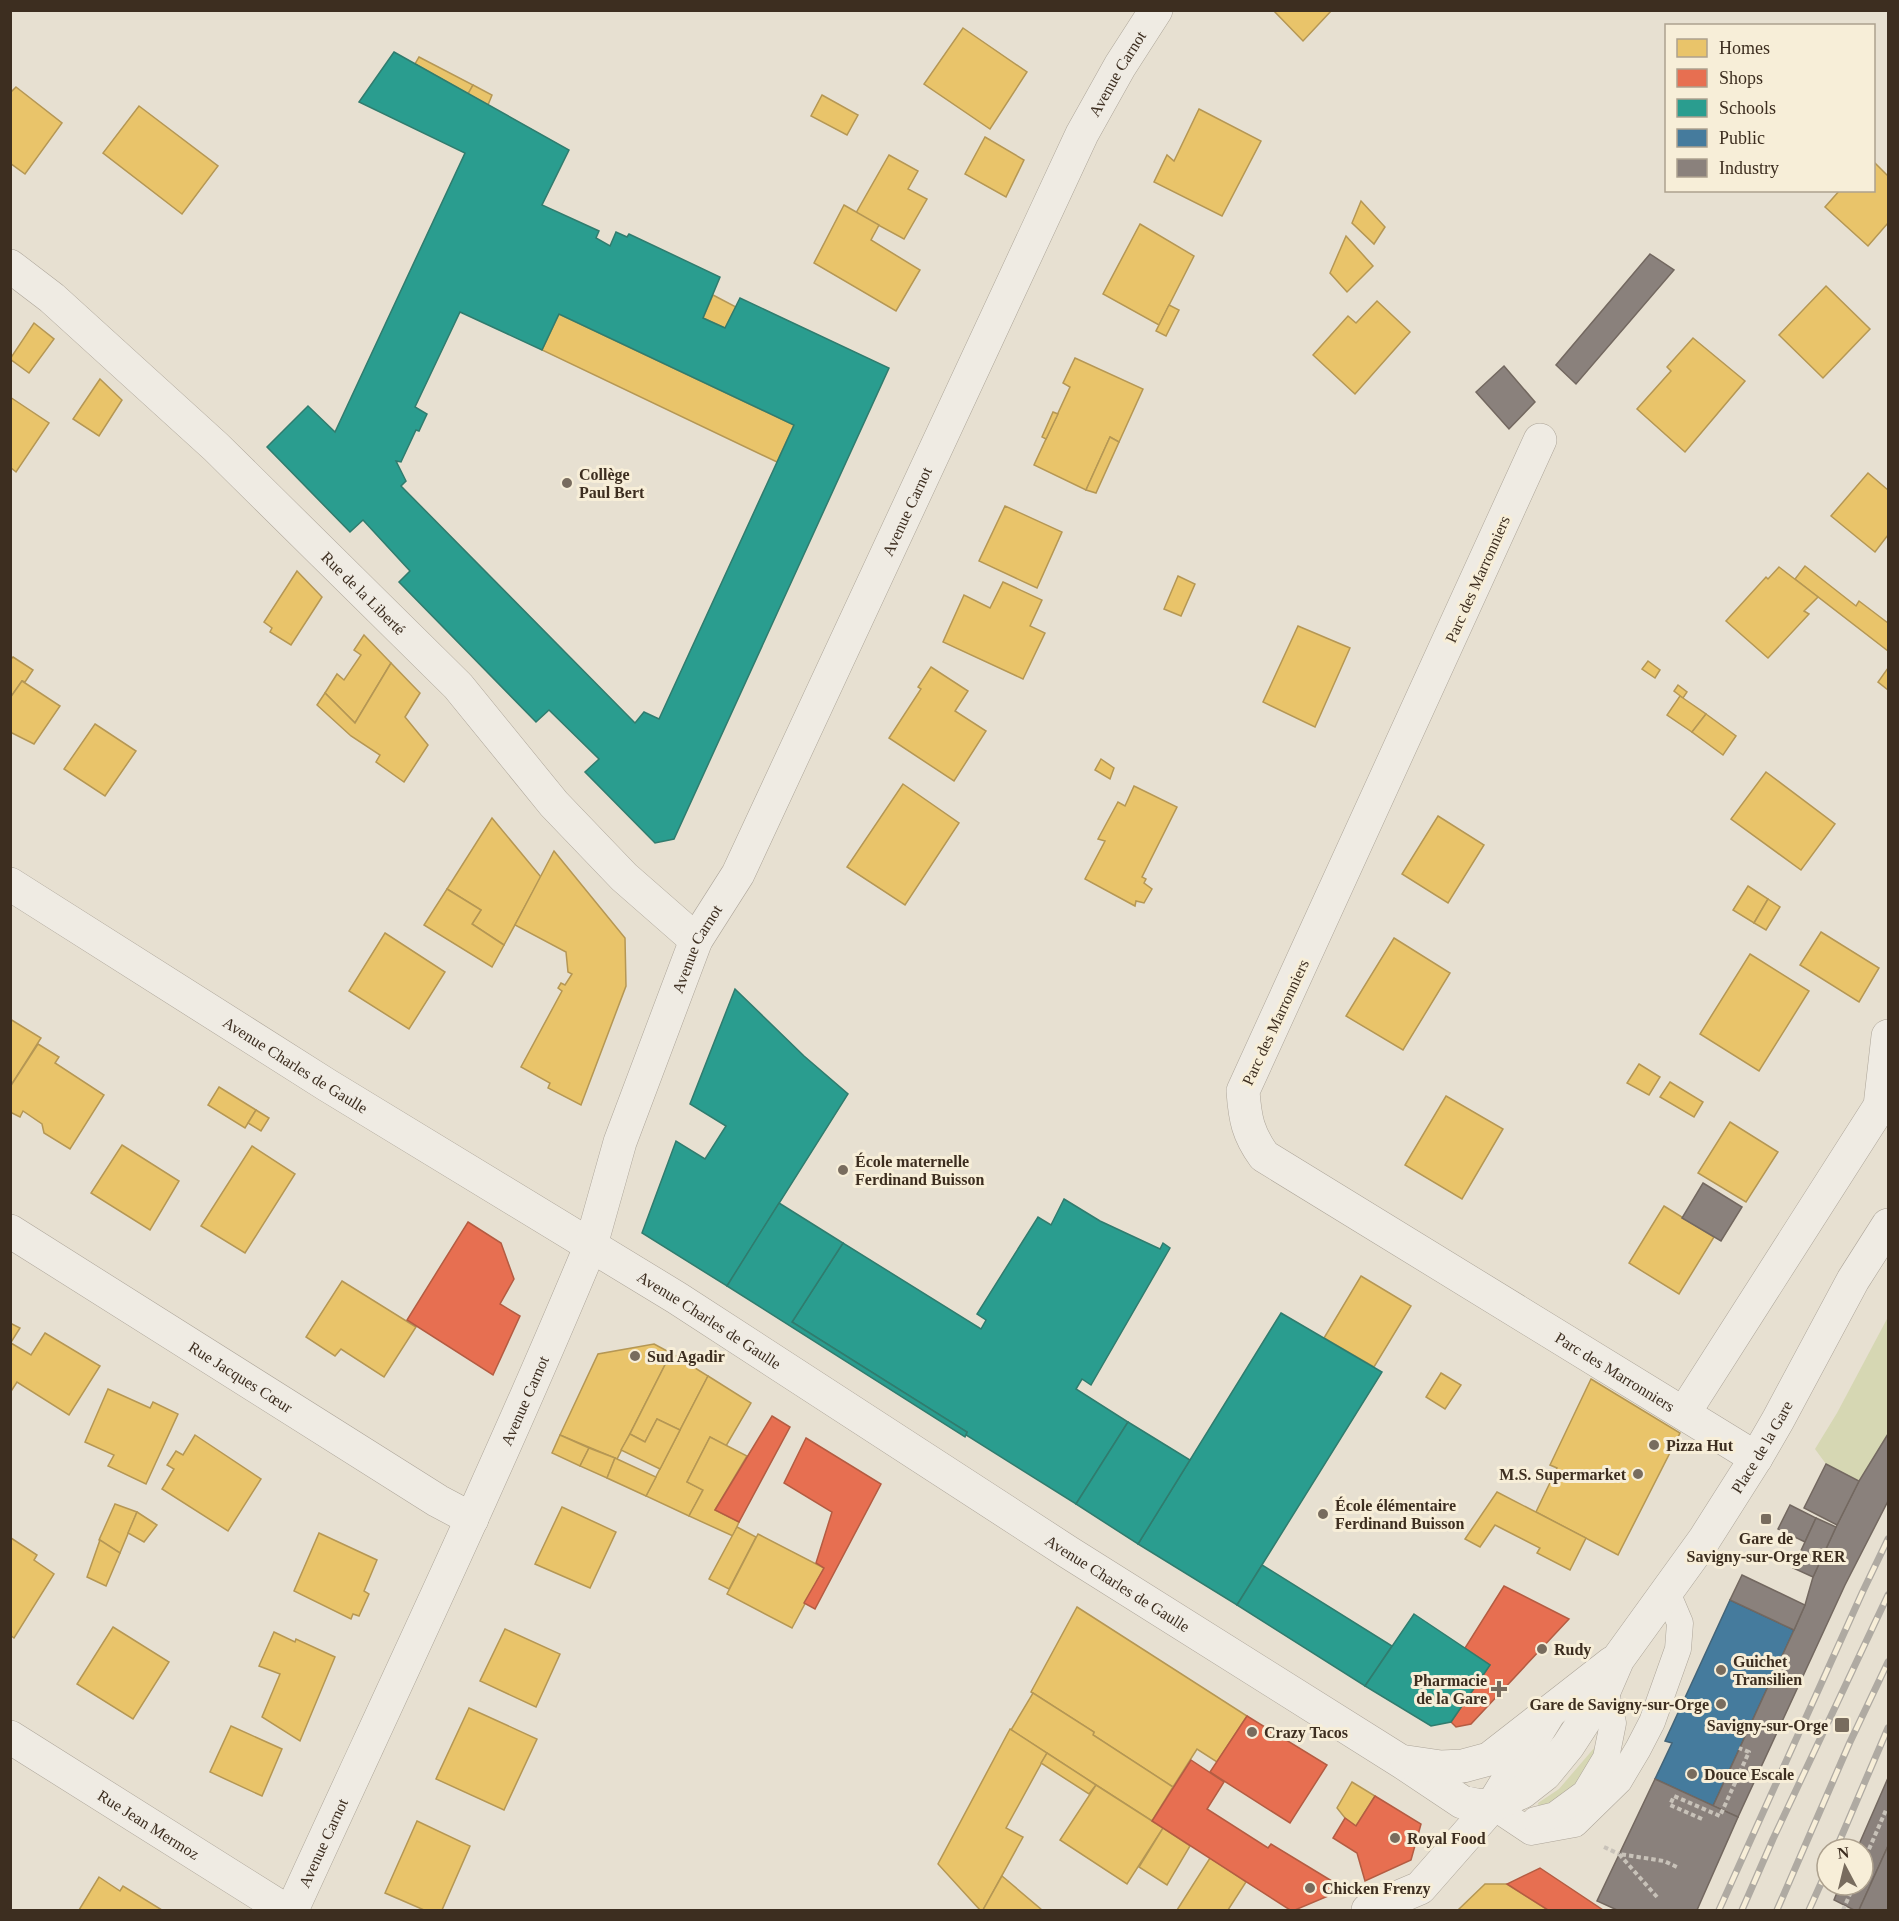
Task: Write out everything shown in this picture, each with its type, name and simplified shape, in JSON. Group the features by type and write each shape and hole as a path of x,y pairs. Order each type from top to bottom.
{"street":[{"name":"Avenue Carnot","path":"292,1911 550,1344 591,1245 620,1142 696,940 738,874 1082,134 1120,66 1156,10"},
{"name":"Rue de la Liberté","path":"10,266 52,298 216,447 458,686 554,804 624,877 696,940"},
{"name":"Parc des Marronniers","path":"1540,440 1244,1091 1245,1119 1253,1141 1264,1156 1756,1458"},
{"name":"Avenue Charles de Gaulle","path":"10,884 327,1085 591,1245 1462,1802 1492,1806"},
{"name":"Parc des Marronniers","path":"1684,1413 1880,1106 1888,1036"},
{"name":"Place de la Gare","path":"1492,1806 1522,1792 1545,1774 1568,1746 1605,1689 1618,1659 1704,1540 1756,1458 1853,1280 1888,1225"},
{"name":"Rue Jacques Cœur","path":"10,1232 438,1501 472,1519"},
{"name":"Place de la Gare","path":"1488,1759 1618,1659"},
{"name":"Place de la Gare","path":"1492,1806 1551,1711"},
{"name":"Rue Jean Mermoz","path":"10,1737 285,1911"},
{"name":"Avenue Charles de Gaulle","path":"1402,1762 1441,1767 1462,1766 1488,1759"},
{"path":"1368,1911 1410,1899 1492,1806"}],"lane":[{"path":"1492,1806 1531,1832 1575,1824 1619,1780 1652,1722 1678,1649 1680,1623 1666,1590"}],"path":[{"path":"1702,1819 1670,1805 1674,1796 1720,1816 1749,1752 1740,1748"},
{"path":"1874,1837 1886,1810 1888,1812"},
{"path":"1657,1897 1619,1854 1664,1861 1679,1868"},
{"path":"1843,1911 1849,1897"}],"green space":[{"path":"1888,1317 1888,1434 1859,1481 1826,1464 1815,1449 1837,1413"},
{"path":"1595,1747 1598,1750 1573,1790 1540,1812 1538,1803 1559,1789"}],"building: Homes":[{"path":"1273,10 1332,10 1303,41"},
{"path":"963,28 1027,72 990,129 924,84"},
{"path":"419,57 473,85 468,94 415,64"},
{"path":"473,85 492,95 488,105 468,94"},
{"path":"16,87 62,123 25,174 10,163 10,93"},
{"path":"822,95 858,115 847,135 811,116"},
{"path":"139,106 218,166 182,214 103,153"},
{"path":"1199,109 1261,141 1222,216 1154,182 1167,155 1174,161"},
{"path":"985,137 1024,160 1006,197 965,174"},
{"path":"889,155 918,171 908,189 927,199 904,239 856,213"},
{"path":"1875,163 1888,176 1888,223 1868,246 1825,207 1838,192 1875,192"},
{"path":"1361,201 1385,227 1374,244 1352,223"},
{"path":"844,205 879,225 871,240 920,270 896,311 814,263"},
{"path":"1140,224 1194,256 1159,325 1103,294"},
{"path":"1346,236 1373,266 1347,292 1330,273"},
{"path":"1826,286 1870,329 1823,378 1779,335"},
{"path":"713,295 736,307 725,328 703,318"},
{"path":"1377,301 1410,332 1355,394 1313,355 1348,316 1356,323"},
{"path":"1169,305 1179,310 1166,336 1156,331"},
{"path":"559,314 794,425 777,462 542,350"},
{"path":"34,323 54,339 29,373 10,359"},
{"path":"1693,338 1745,381 1685,452 1637,409 1671,371 1667,367"},
{"path":"1075,358 1143,389 1119,442 1110,437 1086,490 1034,465 1070,387 1063,383"},
{"path":"100,379 122,400 99,436 73,419"},
{"path":"10,397 49,423 16,472 10,467"},
{"path":"1053,412 1058,414 1046,439 1042,437"},
{"path":"1110,437 1119,442 1096,493 1086,490"},
{"path":"1868,473 1888,490 1888,535 1875,552 1831,516"},
{"path":"1005,506 1062,532 1037,588 979,561"},
{"path":"1805,566 1856,606 1859,601 1888,623 1888,651 1795,579"},
{"path":"1779,567 1818,597 1804,611 1809,614 1768,658 1726,621 1766,577 1768,579"},
{"path":"297,571 322,597 291,645 270,632 272,628 264,622"},
{"path":"1178,576 1195,584 1181,616 1164,609"},
{"path":"1003,582 1042,600 1030,626 1045,633 1023,679 943,642 964,595 990,608"},
{"path":"1298,626 1350,648 1315,727 1263,702"},
{"path":"364,635 391,663 355,723 325,693 337,674 344,680 361,655 354,650"},
{"path":"13,657 33,670 10,698 10,660"},
{"path":"1648,661 1660,670 1655,678 1642,669"},
{"path":"391,663 420,693 405,717 428,745 404,782 376,762 380,755 351,736 317,705 325,693 355,723"},
{"path":"931,667 968,691 955,711 986,731 954,781 889,738 921,689 918,687"},
{"path":"1888,668 1888,690 1878,682"},
{"path":"22,681 60,706 34,744 10,732 10,698"},
{"path":"1678,685 1687,692 1683,698 1674,691"},
{"path":"1680,696 1706,714 1692,732 1667,715"},
{"path":"1706,714 1736,736 1723,755 1692,732"},
{"path":"95,724 136,751 105,796 64,769"},
{"path":"1101,759 1114,768 1110,779 1095,770"},
{"path":"1766,772 1835,824 1801,870 1731,819"},
{"path":"903,784 959,823 905,905 847,867"},
{"path":"1134,786 1177,807 1142,877 1146,879 1144,883 1152,889 1144,903 1136,901 1135,906 1085,879 1105,841 1098,839 1118,802 1125,806"},
{"path":"1438,816 1484,845 1448,903 1402,874"},
{"path":"492,818 541,877 504,945 472,924 481,910 447,889"},
{"path":"554,851 625,938 626,986 581,1105 548,1088 550,1083 521,1067 562,991 558,988 561,983 565,985 572,974 568,972 566,952 515,925"},
{"path":"1748,886 1768,899 1754,923 1733,910"},
{"path":"447,889 481,910 472,924 504,945 492,967 424,925"},
{"path":"1768,899 1780,907 1766,930 1754,923"},
{"path":"1821,932 1879,968 1859,1002 1800,965"},
{"path":"385,933 445,972 409,1029 349,991"},
{"path":"1394,938 1450,973 1403,1050 1346,1016"},
{"path":"1750,954 1809,991 1759,1071 1700,1034"},
{"path":"10,1019 41,1038 10,1087"},
{"path":"38,1044 59,1057 55,1063 104,1095 70,1149 44,1133 42,1124 23,1111 20,1117 10,1112 10,1087"},
{"path":"1639,1064 1660,1077 1649,1095 1627,1083"},
{"path":"1670,1082 1703,1102 1694,1117 1660,1097"},
{"path":"219,1087 256,1110 245,1128 208,1105"},
{"path":"1446,1096 1503,1129 1462,1199 1405,1165"},
{"path":"256,1110 269,1118 261,1131 248,1123"},
{"path":"1730,1122 1778,1152 1746,1202 1698,1173"},
{"path":"122,1145 179,1181 150,1230 91,1193"},
{"path":"252,1146 295,1174 245,1253 201,1226"},
{"path":"1664,1206 1714,1237 1679,1294 1629,1263"},
{"path":"1361,1276 1411,1306 1374,1367 1324,1338"},
{"path":"342,1281 416,1327 384,1377 341,1349 335,1356 306,1337"},
{"path":"10,1323 20,1328 10,1344"},
{"path":"45,1333 100,1366 69,1415 17,1382 10,1393 10,1344 31,1355"},
{"path":"654,1344 671,1353 617,1459 560,1435 598,1354"},
{"path":"671,1353 708,1376 680,1430 657,1419 645,1442 630,1434"},
{"path":"1441,1373 1461,1385 1445,1409 1426,1397"},
{"path":"708,1376 751,1403 726,1446 710,1437 687,1482 703,1490 689,1516 646,1496"},
{"path":"1591,1379 1680,1433 1618,1555 1536,1512 1557,1468 1550,1465"},
{"path":"108,1389 150,1408 153,1402 178,1414 146,1484 108,1466 114,1455 85,1442"},
{"path":"657,1419 680,1430 660,1469 621,1450 630,1434 645,1442"},
{"path":"195,1435 261,1479 228,1531 162,1489 174,1469 167,1465 176,1451 183,1455"},
{"path":"560,1435 589,1448 580,1466 552,1453"},
{"path":"710,1437 747,1456 715,1510 739,1522 733,1536 689,1516 703,1490 687,1482"},
{"path":"589,1448 615,1458 607,1478 580,1466"},
{"path":"615,1458 656,1477 646,1496 607,1478"},
{"path":"1497,1492 1586,1538 1570,1570 1537,1553 1540,1548 1495,1525 1480,1547 1465,1539"},
{"path":"115,1504 137,1512 120,1553 99,1540"},
{"path":"562,1507 616,1532 590,1588 535,1564"},
{"path":"137,1512 157,1525 144,1542 128,1533"},
{"path":"737,1527 756,1537 729,1589 709,1579"},
{"path":"319,1533 377,1560 364,1591 369,1594 359,1616 353,1614 351,1619 294,1591"},
{"path":"758,1534 824,1568 792,1628 727,1594"},
{"path":"11,1538 37,1555 34,1560 54,1574 14,1638 10,1635"},
{"path":"100,1540 120,1553 106,1586 87,1577"},
{"path":"1077,1607 1247,1716 1217,1762 1197,1749 1173,1787 1031,1692"},
{"path":"113,1627 169,1662 133,1719 77,1684"},
{"path":"505,1629 560,1654 536,1707 480,1681"},
{"path":"274,1632 295,1642 296,1639 335,1657 300,1741 262,1717 280,1674 259,1666"},
{"path":"1033,1693 1173,1787 1152,1821 1011,1730"},
{"path":"469,1708 537,1739 504,1810 436,1779"},
{"path":"231,1726 282,1749 262,1796 210,1772"},
{"path":"1010,1729 1047,1753 1006,1828 1023,1837 983,1910 980,1910 938,1864"},
{"path":"1047,1753 1096,1785 1089,1794 1041,1763"},
{"path":"1352,1782 1375,1796 1356,1826 1337,1808"},
{"path":"1096,1785 1163,1828 1127,1884 1060,1840"},
{"path":"417,1821 470,1846 442,1910 424,1910 385,1893"},
{"path":"1163,1828 1190,1846 1167,1885 1139,1867"},
{"path":"1210,1858 1246,1882 1228,1910 1177,1910"},
{"path":"1002,1876 1042,1910 983,1910"},
{"path":"99,1877 120,1891 123,1886 162,1910 79,1910"},
{"path":"1485,1884 1507,1884 1548,1910 1458,1910"}],"building: Shops":[{"path":"468,1222 501,1243 514,1279 500,1304 520,1316 493,1375 407,1320"},
{"path":"772,1416 790,1427 739,1522 715,1510"},
{"path":"806,1438 881,1484 815,1609 804,1603 824,1568 816,1563 832,1512 784,1483"},
{"path":"1504,1586 1569,1619 1471,1724 1456,1727 1451,1722 1490,1665 1465,1648"},
{"path":"1247,1716 1327,1765 1290,1823 1210,1772"},
{"path":"1191,1760 1224,1782 1207,1809 1268,1848 1271,1844 1345,1889 1290,1910 1152,1821"},
{"path":"1375,1796 1421,1824 1411,1860 1365,1881 1357,1853 1333,1838 1345,1818 1356,1826"},
{"path":"1540,1868 1603,1910 1548,1910 1507,1884"}],"building: Schools":[{"path":"394,52 569,150 542,205 599,231 596,238 610,246 616,232 627,237 629,234 720,277 703,318 725,328 740,298 889,368 674,839 655,843 585,772 599,759 549,710 536,722 399,582 410,571 363,520 350,532 267,447 308,406 335,432 465,153 359,102","holes":["460,312 542,350 559,314 794,425 659,719 644,712 635,723 401,486 406,481 396,461 401,462 416,430 419,431 427,414 415,407"]},
{"path":"735,989 804,1056 848,1094 727,1286 642,1233 676,1141 705,1159 726,1126 690,1104"},
{"path":"1064,1199 1100,1221 1160,1249 1163,1243 1170,1248 1091,1385 1082,1379 1076,1389 1128,1422 1076,1504 966,1435 967,1432 792,1322 843,1243 981,1329 986,1320 977,1314 1038,1217 1051,1225"},
{"path":"779,1203 843,1243 792,1322 967,1432 965,1437 727,1286"},
{"path":"1281,1313 1382,1372 1237,1605 1138,1544"},
{"path":"1128,1422 1190,1460 1138,1544 1076,1504"},
{"path":"1262,1565 1392,1646 1365,1686 1237,1605"},
{"path":"1414,1614 1490,1665 1451,1722 1431,1726 1365,1686"}],"building: Public":[{"name":"Gare de Savigny-sur-Orge","path":"1730,1600 1794,1630 1713,1806 1655,1779 1672,1743 1665,1741"}],"building: Industry":[{"path":"1650,254 1674,270 1576,384 1556,365"},
{"path":"1504,366 1535,402 1509,429 1476,392"},
{"path":"1703,1183 1742,1207 1721,1241 1682,1218"},
{"path":"1888,1434 1888,1501 1845,1585 1738,1817 1713,1806 1794,1630 1805,1605 1813,1577 1836,1527 1859,1481"},
{"path":"1826,1464 1859,1481 1837,1525 1804,1508"},
{"path":"1790,1505 1816,1518 1805,1542 1778,1529"},
{"path":"1816,1518 1836,1527 1813,1577 1793,1568"},
{"path":"1742,1575 1805,1605 1794,1630 1730,1600"},
{"path":"1888,1778 1888,1846 1875,1875 1875,1837 1862,1837"},
{"path":"1655,1779 1738,1817 1697,1910 1617,1910 1597,1901"},
{"path":"1888,1846 1888,1910 1859,1910 1865,1897 1875,1897 1875,1875"},
{"path":"1835,1897 1865,1897 1859,1910 1854,1910 1834,1900"}],"railway":[{"path":"1719,1910 1888,1539"},
{"path":"1742,1910 1888,1595"},
{"path":"1777,1910 1850,1742 1888,1662"},
{"path":"1841,1837 1888,1728"},
{"path":"1809,1910 1815,1897"}],"place":[{"name":"Collège Paul Bert","path":"567,483"},
{"name":"École maternelle Ferdinand Buisson","path":"843,1170"},
{"name":"Sud Agadir","path":"635,1356"},
{"name":"Pizza Hut","path":"1654,1445"},
{"name":"M.S. Supermarket","path":"1638,1474"},
{"name":"École élémentaire Ferdinand Buisson","path":"1323,1514"},
{"name":"Gare de Savigny-sur-Orge RER","path":"1766,1519"},
{"name":"Rudy","path":"1542,1649"},
{"name":"Guichet Transilien","path":"1721,1670"},
{"name":"Pharmacie de la Gare","path":"1499,1689"},
{"name":"Gare de Savigny-sur-Orge","path":"1721,1704"},
{"name":"Savigny-sur-Orge","path":"1842,1725"},
{"name":"Crazy Tacos","path":"1252,1732"},
{"name":"Douce Escale","path":"1692,1774"},
{"name":"Royal Food","path":"1395,1838"},
{"name":"Chicken Frenzy","path":"1310,1888"}]}
